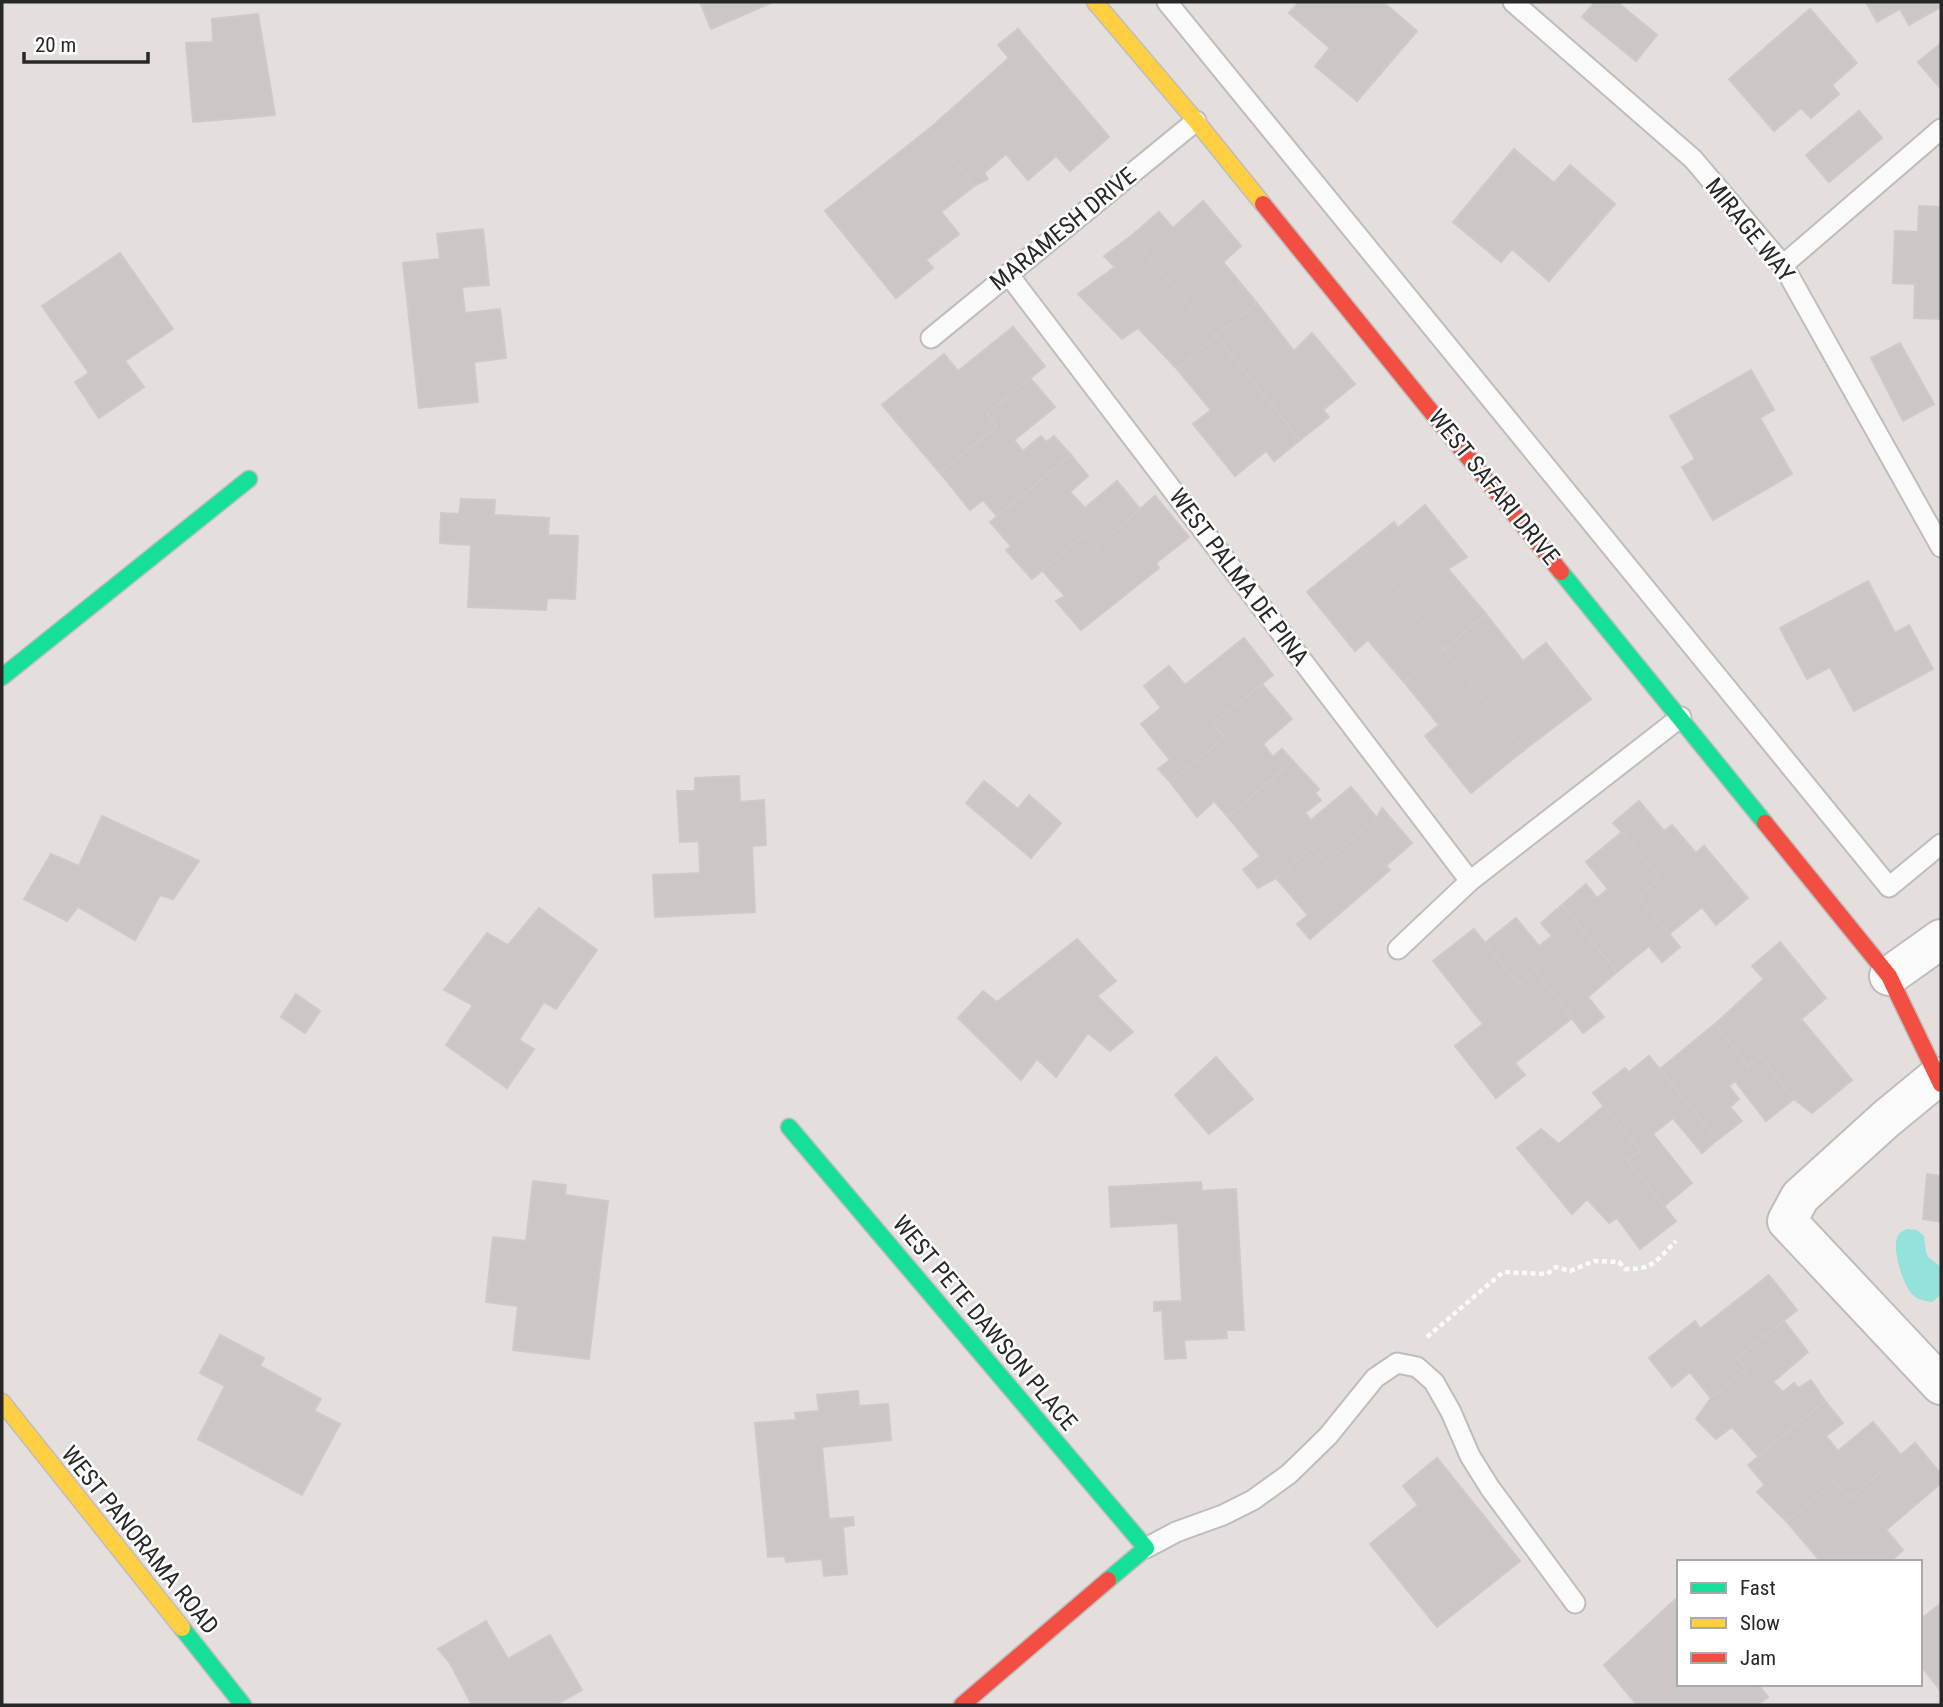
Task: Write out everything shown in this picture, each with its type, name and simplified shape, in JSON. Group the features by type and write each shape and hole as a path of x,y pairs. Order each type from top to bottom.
{"street":[{"name":"WEST SAFARI DRIVE","path":"1095,2 1196,121 1889,976 1939,1081"},
{"path":"2,677 249,479"},
{"path":"1889,976 1941,939"},
{"path":"1939,1081 1886,1119 1800,1197 1787,1221 1941,1385"},
{"name":"WEST PETE DAWSON PLACE","path":"789,1127 1146,1548"},
{"name":"WEST PANORAMA ROAD","path":"2,1402 243,1705"},
{"path":"962,1705 1146,1548"}],"lane":[{"path":"1167,2 1889,887 1941,844"},
{"name":"MIRAGE WAY","path":"1513,2 1693,159 1783,265 1941,547"},
{"name":"MARAMESH DRIVE","path":"931,338 1196,121"},
{"path":"1783,265 1941,129"},
{"name":"WEST PALMA DE PINA","path":"1008,274 1471,880"},
{"path":"1398,949 1471,880 1681,718"},
{"path":"1146,1548 1176,1532 1223,1515 1253,1500 1280,1481 1328,1436 1376,1378 1397,1363 1417,1367 1434,1382 1483,1478 1575,1603"}],"path":[{"path":"1397,1363 1503,1272 1547,1274 1556,1267 1570,1271 1594,1261 1619,1262 1625,1269 1641,1270 1653,1264 1676,1241"}],"water":[{"path":"1907,1229 1917,1230 1924,1236 1928,1257 1941,1267 1941,1295 1932,1302 1914,1296 1902,1275 1896,1241 1900,1233"}],"building":[{"path":"700,2 773,2 711,29"},
{"path":"1299,2 1383,2 1417,31 1357,101 1315,66 1330,48 1289,13"},
{"path":"1595,2 1617,2 1657,35 1636,61 1582,17"},
{"path":"1866,2 1941,2 1941,7 1909,25 1900,9 1877,22"},
{"path":"1810,9 1857,63 1832,85 1839,94 1811,118 1801,108 1774,131 1729,79"},
{"path":"258,14 275,115 193,122 186,43 213,42 212,19"},
{"path":"1018,29 1109,137 1070,171 1056,156 1028,180 1006,154 984,173 988,179 974,186 929,129 1009,58 998,45"},
{"path":"1941,43 1941,89 1918,62"},
{"path":"1859,111 1882,138 1829,182 1806,155"},
{"path":"929,129 974,186 941,212 959,234 926,260 933,268 896,298 825,211"},
{"path":"1514,149 1554,183 1570,165 1615,204 1549,281 1512,249 1501,262 1453,222"},
{"path":"1203,201 1241,246 1223,262 1257,303 1216,336 1131,236 1159,212 1173,228"},
{"path":"1919,206 1941,207 1941,319 1914,318 1915,284 1893,283 1895,231 1918,232"},
{"path":"483,229 489,285 462,287 465,313 500,309 506,358 474,362 478,402 419,408 403,263 440,259 437,234"},
{"path":"1131,236 1216,336 1177,369 1138,328 1122,339 1078,294 1115,267 1104,256"},
{"path":"120,253 173,329 125,361 144,387 99,418 75,382 89,373 42,306"},
{"path":"1257,303 1294,351 1312,333 1355,384 1323,410 1329,417 1300,440 1216,336"},
{"path":"1013,327 1045,366 987,414 997,426 940,473 882,405 944,354 958,371"},
{"path":"1216,336 1300,440 1274,461 1266,451 1235,476 1193,424 1211,410 1177,369"},
{"path":"1900,343 1934,404 1903,421 1871,358"},
{"path":"1751,370 1774,410 1760,418 1792,474 1713,520 1682,467 1695,459 1670,416"},
{"path":"1030,378 1055,407 1014,440 1023,451 1041,436 1046,442 1054,436 1071,455 997,516 983,500 970,510 940,473 997,426 987,414"},
{"path":"1071,455 1088,476 1070,492 1085,508 1117,481 1140,509 1095,549 1084,535 1032,579 1006,550 1011,546 990,522"},
{"path":"1155,496 1189,537 1156,563 1159,568 1081,630 1056,601 1065,596 1042,570 1084,535 1095,549"},
{"path":"461,499 495,500 494,515 549,518 548,535 578,536 575,599 547,598 546,610 468,607 471,545 440,543 441,513 459,514"},
{"path":"1425,505 1467,557 1448,569 1486,614 1444,650 1363,547 1394,522 1398,528"},
{"path":"1363,547 1444,650 1404,682 1368,640 1355,651 1307,592"},
{"path":"1868,581 1895,633 1909,625 1933,669 1854,711 1830,667 1807,679 1780,628"},
{"path":"1486,614 1523,661 1546,643 1591,699 1524,750 1444,650"},
{"path":"1244,638 1273,675 1213,724 1225,737 1170,782 1158,769 1170,760 1141,724 1161,708 1144,686 1169,666 1185,685"},
{"path":"1444,650 1524,750 1471,793 1425,736 1439,725 1404,682"},
{"path":"1262,684 1292,719 1263,744 1273,757 1282,749 1293,761 1228,817 1214,801 1197,817 1170,782 1225,737 1213,724"},
{"path":"1293,761 1319,789 1315,793 1321,800 1305,813 1311,820 1351,787 1377,818 1325,862 1312,847 1276,878 1258,888 1243,870 1260,856 1228,817"},
{"path":"739,776 740,802 764,800 766,845 752,846 755,912 655,917 653,875 700,873 699,841 680,842 677,791 695,791 695,778"},
{"path":"984,781 1018,809 1029,795 1061,823 1031,858 966,803"},
{"path":"1639,801 1664,831 1672,825 1696,853 1704,846 1748,898 1716,925 1702,907 1669,934 1638,896 1660,879 1613,823"},
{"path":"1382,808 1412,843 1386,866 1390,870 1310,939 1297,924 1308,915 1276,878 1312,847 1325,862 1377,818"},
{"path":"102,816 199,861 173,899 160,895 135,940 78,907 67,921 24,899 51,854 79,866"},
{"path":"1622,832 1660,879 1638,896 1680,947 1662,962 1649,946 1617,972 1562,905 1586,884 1597,898 1608,889 1586,862"},
{"path":"1562,905 1617,972 1588,997 1604,1017 1583,1033 1535,970 1518,984 1485,943 1516,918 1539,946 1552,936 1541,923"},
{"path":"539,908 597,950 556,1009 544,1002 519,1040 534,1049 507,1088 446,1045 473,1005 444,990 487,933 508,945"},
{"path":"1474,929 1518,984 1535,970 1572,1018 1515,1063 1525,1075 1496,1098 1455,1046 1483,1024 1433,961"},
{"path":"1077,939 1116,981 1097,996 1133,1032 1110,1051 1088,1033 1056,1077 1037,1059 1021,1080 958,1018 983,991 997,1002"},
{"path":"1780,942 1826,998 1801,1019 1852,1080 1812,1113 1794,1099 1760,1056 1748,1066 1715,1024 1764,979 1752,966"},
{"path":"296,994 320,1011 305,1033 281,1017"},
{"path":"1715,1024 1748,1066 1760,1056 1794,1099 1766,1121 1735,1081 1729,1086 1739,1099 1730,1107 1742,1121 1717,1140 1660,1069"},
{"path":"1649,1056 1717,1140 1702,1153 1673,1118 1653,1134 1692,1183 1664,1206 1627,1160 1640,1151 1593,1093 1625,1068 1629,1072"},
{"path":"1216,1057 1253,1099 1209,1134 1175,1095"},
{"path":"1604,1106 1640,1151 1627,1160 1676,1221 1640,1249 1617,1218 1609,1223 1587,1199 1572,1214 1517,1148 1541,1129 1559,1144"},
{"path":"1927,1174 1941,1176 1941,1222 1923,1219"},
{"path":"533,1181 566,1185 565,1195 608,1201 589,1359 513,1350 518,1306 486,1302 493,1237 526,1241"},
{"path":"1201,1182 1202,1191 1236,1189 1244,1330 1226,1330 1227,1338 1184,1340 1186,1358 1165,1359 1162,1310 1154,1311 1154,1302 1182,1301 1178,1223 1111,1227 1109,1187"},
{"path":"1769,1275 1797,1310 1737,1358 1747,1369 1711,1398 1690,1372 1672,1387 1649,1358 1695,1321 1700,1329"},
{"path":"1784,1321 1808,1352 1773,1382 1783,1392 1794,1383 1798,1388 1811,1380 1825,1401 1758,1456 1732,1427 1716,1439 1696,1419 1711,1398 1747,1369 1737,1358"},
{"path":"220,1335 264,1358 260,1366 321,1399 314,1411 340,1424 302,1495 198,1439 225,1386 200,1373"},
{"path":"858,1391 859,1406 888,1404 891,1440 822,1447 829,1519 853,1517 854,1525 843,1527 847,1574 824,1576 822,1559 786,1562 785,1556 768,1557 755,1423 796,1420 795,1413 819,1411 817,1395"},
{"path":"1825,1401 1843,1423 1826,1436 1838,1451 1873,1422 1901,1455 1850,1498 1835,1481 1787,1522 1757,1492 1765,1485 1748,1465"},
{"path":"1915,1443 1941,1474 1941,1483 1886,1530 1903,1550 1892,1560 1819,1560 1787,1522 1835,1481 1850,1498"},
{"path":"1437,1458 1520,1561 1437,1627 1370,1544 1418,1505 1403,1486"},
{"path":"1677,1598 1677,1686 1760,1686 1768,1697 1757,1705 1637,1705 1604,1665"},
{"path":"1941,1603 1941,1691 1922,1667 1922,1618"},
{"path":"486,1621 508,1659 550,1635 582,1690 555,1705 472,1705 450,1663 438,1649"}],"traffic: fast":[{"path":"2,677 249,479"},
{"path":"1561,572 1765,823"},
{"path":"789,1127 1146,1548 1108,1580"},
{"path":"182,1628 243,1705"}],"traffic: slow":[{"path":"1095,2 1263,204"},
{"path":"2,1402 182,1628"}],"traffic: jam":[{"path":"1263,204 1561,572"},
{"path":"1765,823 1889,976 1941,1084"},
{"path":"962,1705 1108,1580"}]}
